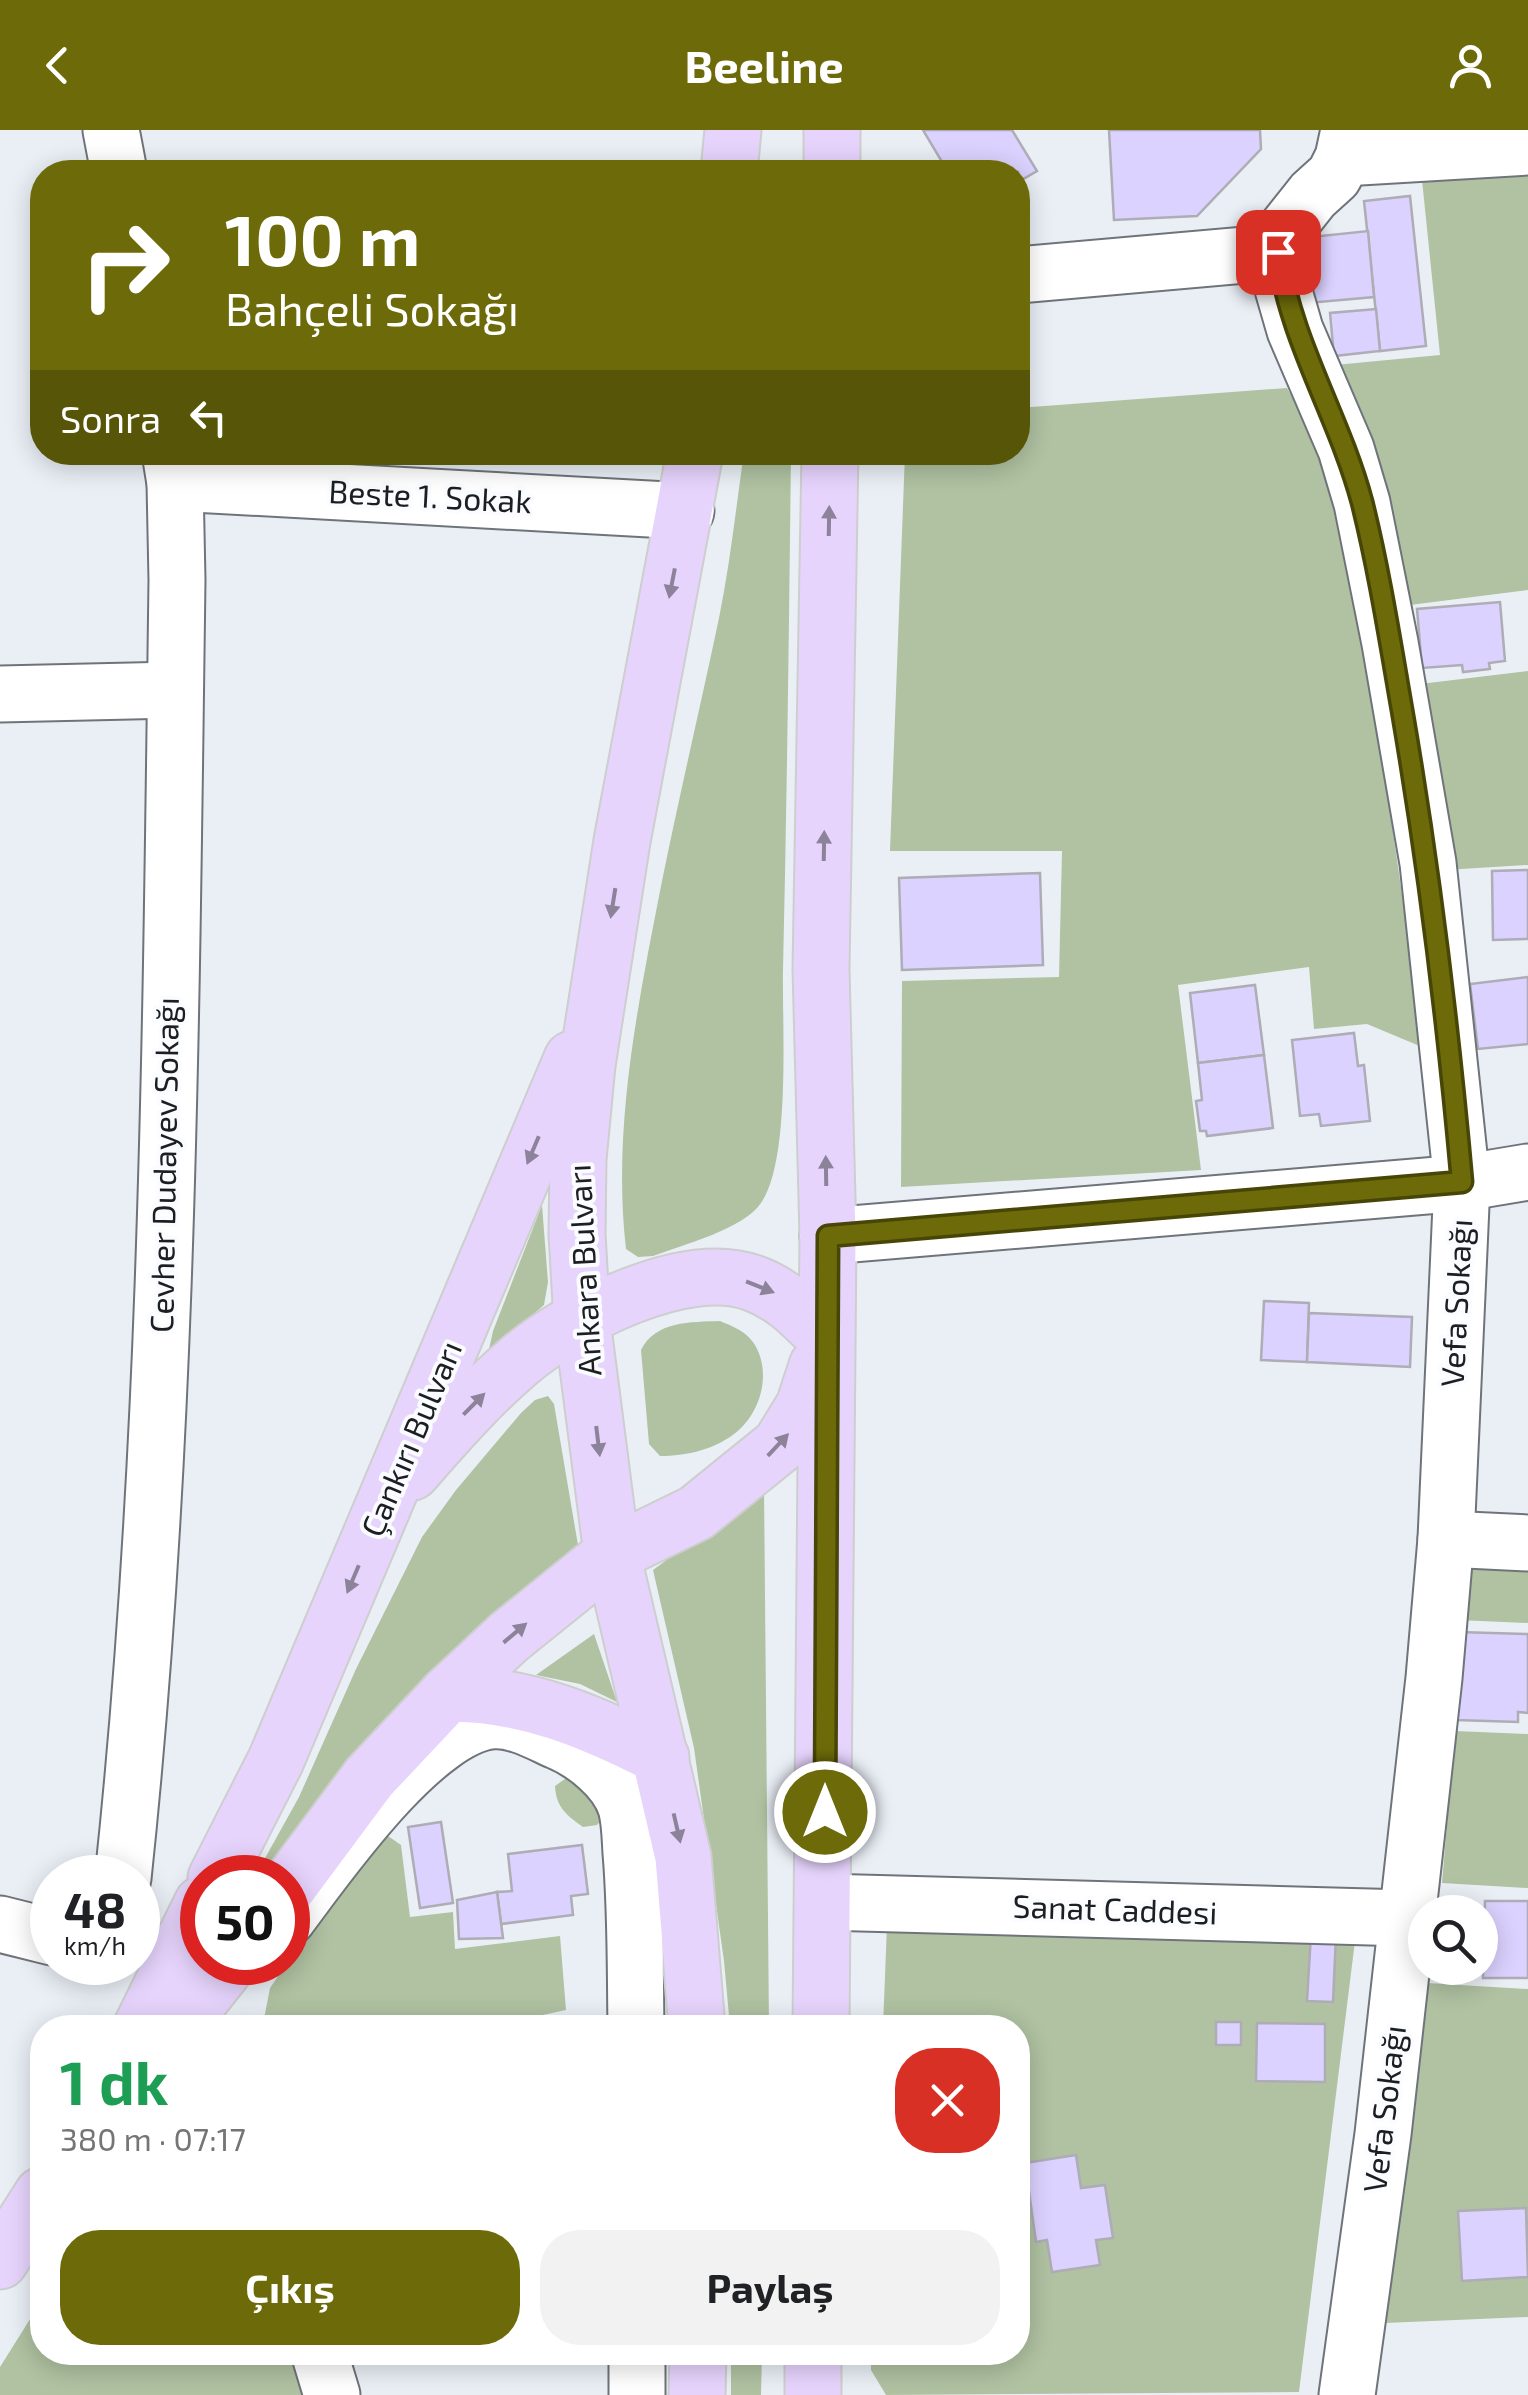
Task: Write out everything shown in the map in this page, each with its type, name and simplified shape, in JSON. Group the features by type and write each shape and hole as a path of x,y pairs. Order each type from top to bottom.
{"main road":[{"path":"731,160 732,130"},
{"path":"832,130 832,160"},
{"name":"Ankara Bulvarı","path":"693,465 622,841 598,996 578,1159 577,1234 582,1320 612,1554 686,1873 696,2015"},
{"path":"821,2015 828,1236 822,969 830,465"},
{"name":"Çankırı Bulvarı","path":"228,1855 276,1760 598,996"},
{"path":"385,1502 521,1359 582,1320 664,1285 728,1277 780,1294 826,1338"},
{"path":"310,1858 369,1778 448,1694 509,1637 612,1554 696,1513 780,1445 804,1406 826,1338"},
{"path":"448,1694 517,1699 554,1709 587,1720 660,1757"},
{"path":"160,1956 180,1931"},
{"path":"160,1980 173,2015"},
{"path":"187,2015 211,1985"},
{"path":"0,2261 30,2214"},
{"path":"697,2395 698,2365"},
{"path":"812,2395 813,2365"}],"street":[{"path":"110,130 116,160"},
{"path":"1030,273 1278,252 1286,229 1334,176 1346,144 1528,147"},
{"name":"Vefa Sokağı","path":"1278,252 1295,330 1346,449 1362,503 1390,643 1428,863 1462,1182 1446,1539 1423,1790 1383,2134 1347,2395"},
{"name":"Beste 1. Sokak","path":"172,468 686,512"},
{"name":"Cevher Dudayev Sokağı","path":"125,1855 145,1626 163,1296 175,690 172,468"},
{"path":"0,694 175,690"},
{"path":"828,1236 1462,1182 1528,1172"},
{"path":"1446,1539 1528,1543"},
{"path":"310,1889 362,1819 444,1742 492,1721 520,1725 568,1746 591,1763 614,1784 626,1808 634,1880 636,2015"},
{"name":"Sanat Caddesi","path":"824,1902 1407,1918"},
{"path":"0,1924 30,1932"},
{"path":"191,2015 227,1985"},
{"path":"323,2365 332,2395"},
{"path":"637,2365 637,2395"}],"green space":[{"path":"1528,174 1528,590 1410,605 1335,365 1440,355 1422,180"},
{"path":"1287,388 1324,469 1348,555 1365,643 1422,1047 1367,1024 1314,1029 1309,967 1178,985 1201,1170 901,1187 902,981 1059,977 1062,851 890,851 905,465 1030,465 1030,407"},
{"path":"742,465 791,465 783,1091 777,1156 771,1183 761,1203 741,1221 653,1256 638,1257 626,1249 623,1204 622,1158 630,1066 661,886 730,557"},
{"path":"1528,671 1528,865 1445,870 1420,684"},
{"path":"542,1205 548,1282 544,1305 488,1354 493,1331"},
{"path":"720,1321 746,1335 759,1353 763,1379 757,1404 734,1434 717,1444 689,1453 660,1456 649,1444 641,1350 647,1340 665,1328"},
{"path":"548,1396 554,1404 579,1551 487,1621 423,1679 366,1742 283,1855 267,1855 299,1797 356,1669 422,1537 456,1490 535,1400"},
{"path":"764,1488 769,2015 729,2015 694,1748 653,1570"},
{"path":"1462,1555 1528,1560 1528,1623 1458,1620"},
{"path":"594,1634 617,1702 580,1684 536,1675"},
{"path":"1455,1731 1528,1734 1528,1888 1442,1883"},
{"path":"579,1769 607,1814 597,1825 583,1827 557,1800 555,1786"},
{"path":"388,1836 401,1845 410,1917 453,1912 455,1949 560,1936 566,2010 543,2015 265,2015 272,1985 310,1985 310,1930 360,1857"},
{"path":"887,1925 1355,1941 1299,2392 886,2395 871,2365 1030,2365 1030,2015 883,2015"},
{"path":"1427,1985 1528,1989 1528,2317 1385,2323"},
{"path":"30,2319 30,2365 310,2365 314,2395 0,2395 0,2367"},
{"path":"731,2365 762,2365 761,2395 731,2395"}],"building":[{"path":"923,130 1012,130 1037,171 1030,175 1030,160 941,160"},
{"path":"1109,130 1260,130 1261,149 1197,216 1114,220"},
{"path":"1410,196 1426,346 1380,351 1364,201"},
{"path":"1368,231 1374,297 1308,303 1301,238"},
{"path":"1376,309 1380,351 1334,356 1330,313"},
{"path":"1500,602 1505,661 1489,663 1490,669 1463,672 1462,665 1422,668 1417,609"},
{"path":"1528,870 1528,939 1493,940 1492,871"},
{"path":"1040,873 1043,965 902,970 899,878"},
{"path":"1528,977 1528,1044 1478,1049 1470,984"},
{"path":"1255,985 1264,1055 1198,1063 1190,993"},
{"path":"1354,1033 1358,1066 1364,1065 1370,1121 1321,1126 1319,1114 1300,1116 1292,1040"},
{"path":"1264,1055 1273,1128 1207,1136 1206,1131 1200,1131 1196,1101 1202,1100 1198,1063"},
{"path":"1264,1301 1309,1303 1307,1362 1261,1360"},
{"path":"1309,1313 1412,1317 1410,1367 1307,1362"},
{"path":"1458,1632 1528,1634 1528,1713 1518,1712 1518,1722 1456,1720"},
{"path":"441,1822 453,1903 420,1908 408,1827"},
{"path":"582,1845 588,1894 571,1896 573,1915 501,1924 497,1892 512,1891 508,1854"},
{"path":"497,1892 503,1938 459,1939 457,1900"},
{"path":"1498,1901 1528,1901 1528,1978 1498,1978"},
{"path":"1311,1934 1336,1935 1333,2002 1307,2001"},
{"path":"1216,2022 1241,2022 1241,2045 1216,2045"},
{"path":"1257,2023 1325,2024 1325,2082 1256,2081"},
{"path":"1076,2155 1081,2188 1105,2185 1113,2238 1096,2240 1100,2265 1052,2272 1047,2240 1036,2242 1030,2162"},
{"path":"1526,2208 1528,2277 1462,2281 1458,2211"}],"route":[{"path":"825,1812 828,1236 1462,1182 1428,863 1390,643 1362,503 1346,449 1295,330 1278,252"}]}
